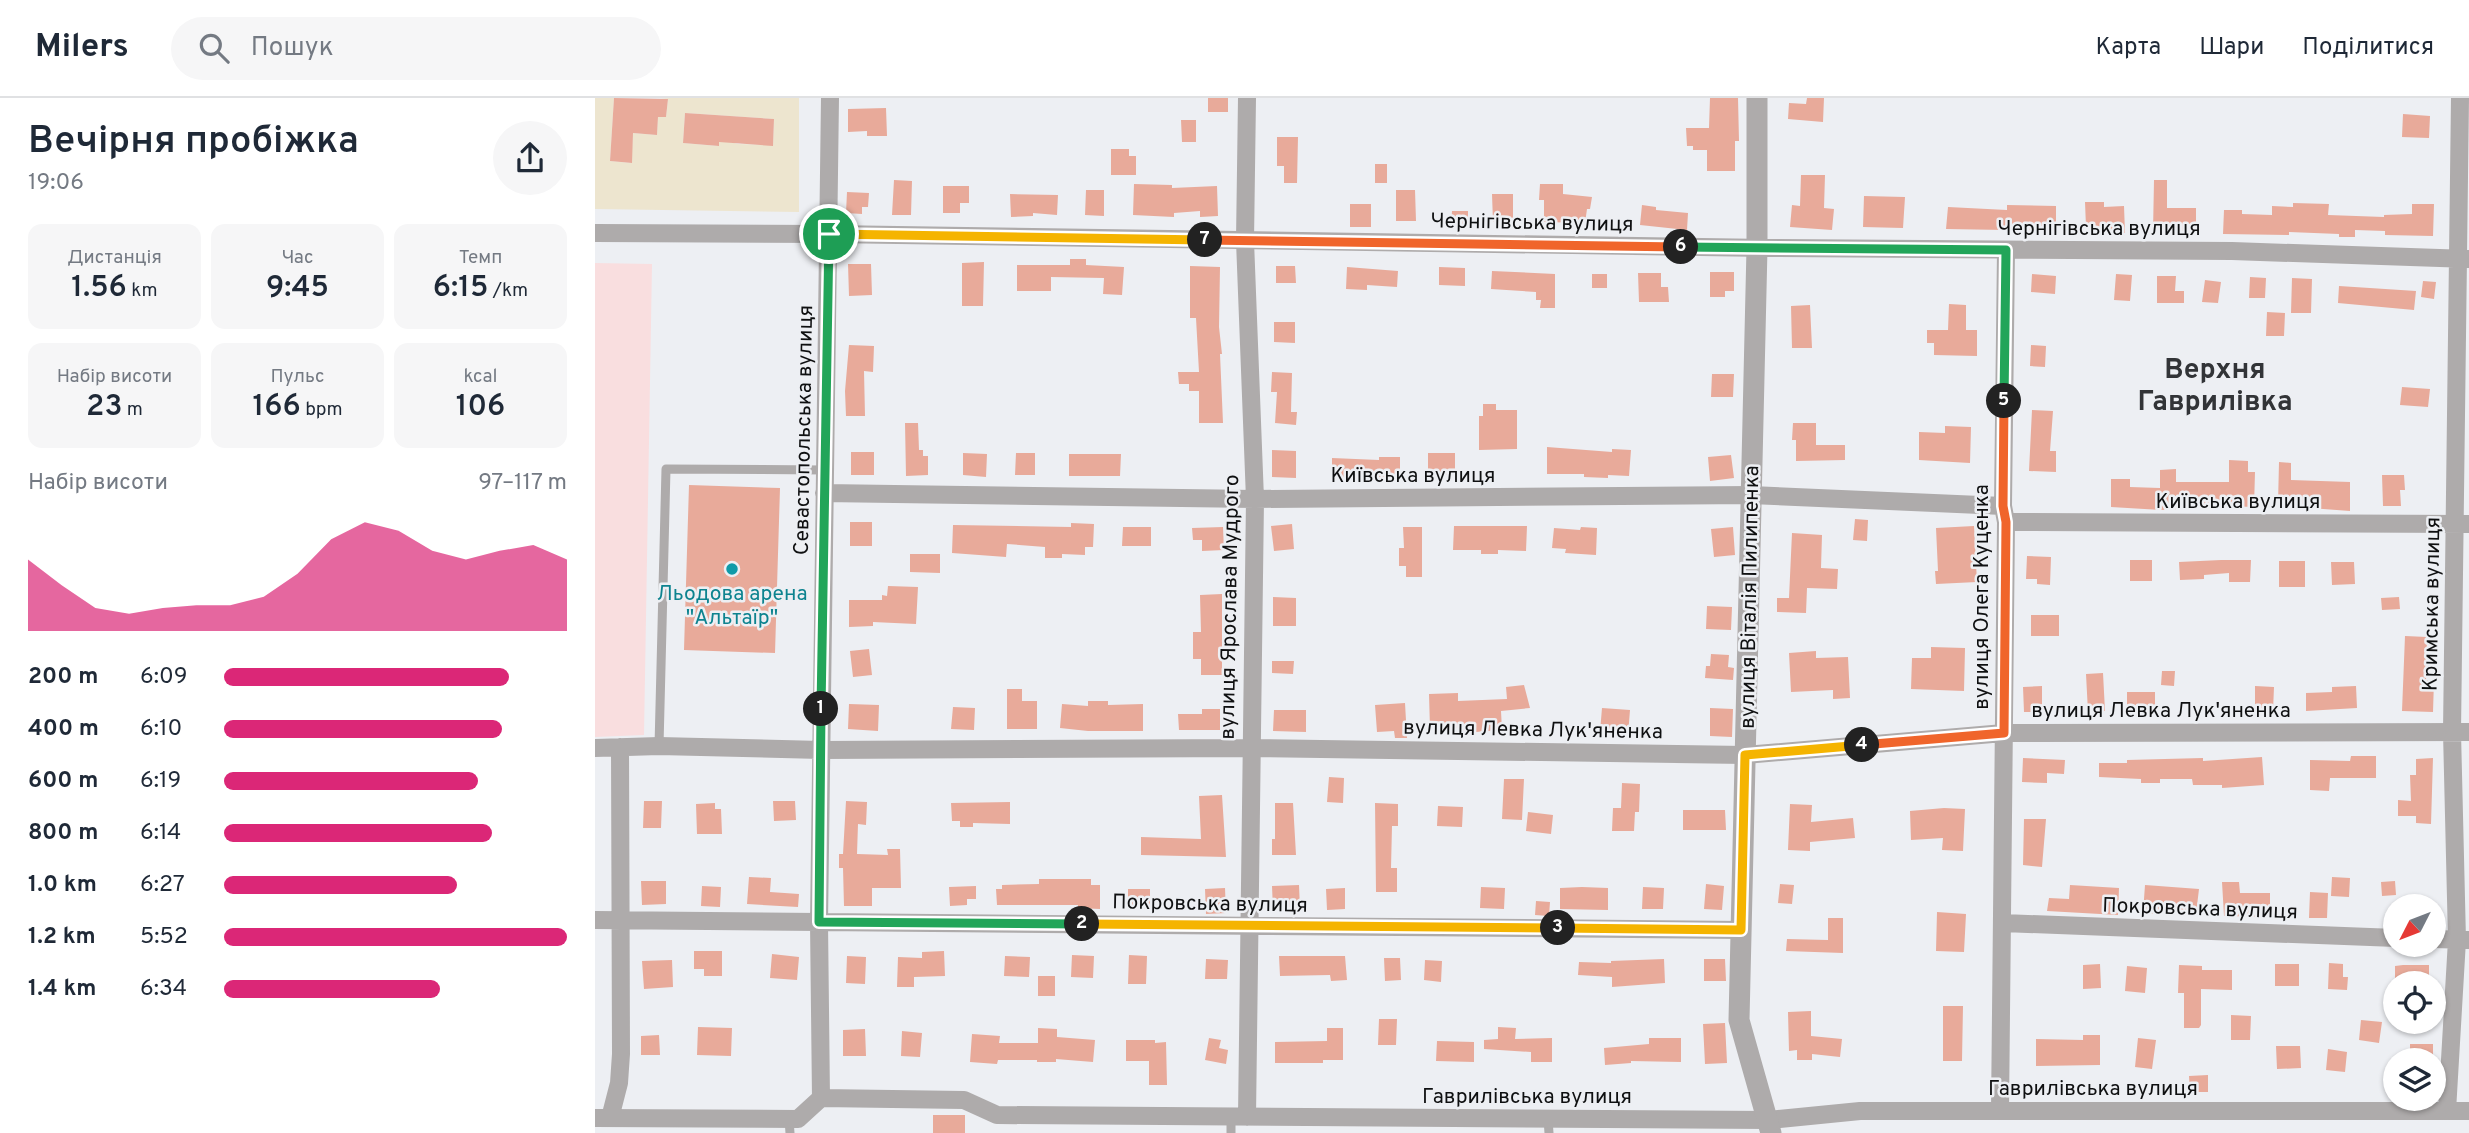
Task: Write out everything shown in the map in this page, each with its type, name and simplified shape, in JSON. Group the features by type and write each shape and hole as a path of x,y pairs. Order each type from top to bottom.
{"street":[{"name":"Севастопольська вулиця","path":"821,1098 819,922 830,98"},
{"name":"вулиця Ярослава Мудрого","path":"1237,1122 1248,926 1255,499 1245,241 1247,98"},
{"name":"вулиця Віталія Пилипенка","path":"1757,98 1757,248 1738,1020 1770,1127"},
{"name":"Кримська вулиця","path":"2447,1111 2463,940 2461,732 2464,258 2460,98"},
{"name":"Чернігівська вулиця","path":"595,233 1757,248 2232,251 2464,258"},
{"name":"вулиця Олега Куценка","path":"2000,1111 2006,250"},
{"name":"Київська вулиця","path":"824,493 1255,499 1751,495 2004,514 2462,524"},
{"name":"вулиця Левка Лук'яненка","path":"595,748 1251,748 1745,755 2004,733 2461,732"},
{"path":"620,747 621,1054 619,1083 602,1118 790,1126 821,1098"},
{"name":"Покровська вулиця","path":"595,920 1741,930"},
{"name":"Покровська вулиця","path":"2003,923 2383,938"},
{"name":"Гаврилівська вулиця","path":"821,1098 964,1100 997,1115 1237,1122 1549,1126 1770,1127 1860,1111 2469,1111"},
{"path":"995,1133 997,1115"}],"lane":[{"path":"659,747 666,469 825,470"}],"shaded area":[{"path":"595,98 614,98 610,161 631,163 633,133 657,135 658,117 666,117 668,99 660,98 799,98 799,212 595,209","holes":["685,113 774,119 773,145 738,144 719,139 718,146 683,143"]},
{"path":"595,263 652,264 644,735 595,737"}],"building":[{"path":"614,98 668,99 666,117 658,117 657,135 633,133 632,163 610,161"},
{"path":"1208,98 1228,98 1228,112 1208,112"},
{"path":"1710,98 1738,98 1739,141 1735,141 1735,171 1707,171 1707,150 1693,150 1693,146 1687,146 1686,128 1709,128"},
{"path":"1807,98 1824,98 1823,122 1788,119 1789,103 1806,104"},
{"path":"886,108 887,136 867,136 867,131 848,132 848,109"},
{"path":"685,113 774,119 773,146 719,142 719,146 683,143"},
{"path":"2403,114 2430,116 2429,138 2402,137"},
{"path":"1181,120 1196,120 1196,142 1182,142"},
{"path":"1277,137 1298,137 1297,183 1284,183 1284,166 1277,166"},
{"path":"1111,149 1129,149 1129,156 1136,156 1136,175 1111,175"},
{"path":"1375,164 1387,164 1387,183 1375,183"},
{"path":"1801,175 1825,175 1824,208 1834,209 1832,230 1790,227 1792,205 1800,206"},
{"path":"894,180 912,181 911,215 892,215"},
{"path":"2154,180 2167,180 2167,208 2196,208 2196,233 2153,232"},
{"path":"1134,184 1172,185 1172,188 1217,186 1218,216 1200,217 1200,211 1174,213 1174,217 1133,215"},
{"path":"1540,184 1563,184 1563,194 1592,197 1585,223 1544,222 1544,200 1539,200"},
{"path":"943,186 969,186 969,203 960,203 960,213 943,213"},
{"path":"1086,190 1104,190 1104,216 1085,215"},
{"path":"1396,190 1415,190 1416,221 1396,221"},
{"path":"847,192 869,193 868,207 862,207 862,214 846,213"},
{"path":"1010,194 1058,195 1057,215 1033,213 1033,216 1011,217"},
{"path":"1492,194 1513,194 1513,222 1493,222"},
{"path":"1864,196 1905,197 1903,228 1863,227"},
{"path":"2085,202 2104,202 2104,207 2124,206 2125,233 2110,234 2110,226 2086,227"},
{"path":"2293,203 2329,204 2328,215 2384,217 2412,214 2412,204 2434,204 2433,236 2385,235 2385,231 2355,230 2355,237 2289,232 2289,235 2223,234 2224,210 2242,210 2242,214 2272,215 2272,206 2293,207"},
{"path":"1350,204 1371,204 1371,227 1350,227"},
{"path":"1642,205 1656,207 1656,210 1688,213 1687,230 1640,225"},
{"path":"2007,205 2056,206 2056,231 1946,229 1948,207 2007,210"},
{"path":"1452,211 1468,211 1468,227 1451,226"},
{"path":"1070,259 1086,259 1086,265 1124,267 1122,295 1103,294 1104,278 1051,277 1051,291 1017,291 1017,265 1070,265"},
{"path":"984,262 983,306 962,306 962,263"},
{"path":"848,264 871,264 872,295 849,296"},
{"path":"1190,266 1220,267 1219,327 1223,423 1199,423 1199,391 1189,391 1189,384 1179,384 1178,372 1199,372 1196,318 1190,318"},
{"path":"1276,266 1295,266 1296,283 1276,283"},
{"path":"1347,267 1398,271 1397,287 1367,285 1367,290 1346,289"},
{"path":"1439,267 1465,268 1465,286 1439,285"},
{"path":"1492,271 1555,274 1555,308 1540,308 1541,300 1536,300 1536,292 1491,289"},
{"path":"1710,272 1734,272 1734,291 1725,291 1725,297 1710,297"},
{"path":"1638,273 1661,273 1661,287 1668,287 1669,302 1639,302"},
{"path":"1592,274 1607,274 1607,288 1592,288"},
{"path":"2032,274 2056,276 2055,294 2031,292"},
{"path":"2116,274 2132,275 2130,301 2114,300"},
{"path":"2157,276 2176,276 2175,291 2184,291 2184,303 2157,303"},
{"path":"2250,277 2266,278 2265,298 2249,298"},
{"path":"2292,278 2312,279 2311,313 2291,313"},
{"path":"2205,280 2221,282 2218,303 2202,302"},
{"path":"2423,281 2436,282 2434,299 2421,297"},
{"path":"2339,286 2416,291 2414,310 2338,303"},
{"path":"1949,304 1966,305 1966,330 1977,330 1977,356 1934,355 1934,343 1927,343 1927,330 1948,330"},
{"path":"1810,305 1812,348 1792,348 1791,306"},
{"path":"2267,312 2285,313 2284,336 2266,336"},
{"path":"1274,322 1295,322 1295,343 1274,342"},
{"path":"849,345 874,346 873,372 864,371 865,416 846,416"},
{"path":"2031,345 2046,346 2045,367 2030,366"},
{"path":"1272,372 1292,373 1291,412 1297,412 1296,425 1275,423 1277,392 1271,392"},
{"path":"1712,374 1734,374 1733,397 1711,397"},
{"path":"2402,387 2430,389 2428,407 2400,405"},
{"path":"1483,404 1496,404 1496,410 1517,410 1517,449 1479,450 1479,416 1483,416"},
{"path":"2032,410 2053,411 2050,451 2056,451 2056,472 2029,471"},
{"path":"905,423 918,423 919,450 923,450 923,456 928,456 928,475 906,476"},
{"path":"1793,423 1816,423 1816,445 1845,445 1845,460 1796,461 1796,440 1792,440"},
{"path":"1945,426 1971,427 1970,463 1919,460 1919,432 1945,433"},
{"path":"1547,447 1612,452 1612,449 1631,450 1629,476 1608,475 1608,478 1584,477 1584,474 1547,474"},
{"path":"1272,450 1296,451 1296,478 1272,477"},
{"path":"851,452 874,452 874,475 851,475"},
{"path":"963,453 987,454 986,477 963,475"},
{"path":"1016,453 1035,453 1035,475 1015,475"},
{"path":"1428,453 1455,453 1455,475 1428,475"},
{"path":"1069,454 1121,454 1120,476 1069,476"},
{"path":"1731,455 1734,478 1710,481 1708,457"},
{"path":"1379,457 1400,457 1400,477 1332,478 1332,458 1379,460"},
{"path":"2229,460 2248,461 2248,472 2255,472 2254,507 2198,505 2198,508 2161,510 2111,507 2111,479 2130,479 2130,487 2160,488 2160,470 2176,469 2176,482 2229,482"},
{"path":"2279,462 2291,463 2291,480 2350,482 2350,511 2310,508 2310,504 2278,504"},
{"path":"2382,475 2404,475 2405,490 2400,490 2401,506 2383,506"},
{"name":"Льодова арена \"Альтаїр\"","path":"689,485 780,488 775,653 684,650"},
{"path":"1855,519 1868,520 1867,541 1853,540"},
{"path":"850,522 872,522 872,546 850,546"},
{"path":"1071,523 1094,524 1093,547 1085,547 1085,555 1062,554 1062,558 1045,558 1045,547 1007,544 1006,557 952,553 953,525 1071,527"},
{"path":"1292,524 1294,549 1274,551 1271,526"},
{"path":"1454,526 1527,526 1526,551 1498,550 1498,554 1481,554 1481,550 1453,550"},
{"path":"1974,526 1977,582 1936,584 1936,528"},
{"path":"1123,527 1151,527 1151,546 1122,546"},
{"path":"1223,527 1224,550 1202,551 1202,540 1193,540 1192,528"},
{"path":"1403,527 1422,527 1422,577 1406,577 1406,566 1399,566 1399,548 1404,548"},
{"path":"1581,527 1597,528 1596,555 1565,553 1566,549 1552,548 1554,528 1580,530"},
{"path":"1733,527 1735,555 1714,557 1711,529"},
{"path":"1792,533 1822,535 1821,568 1838,569 1837,589 1807,588 1806,613 1777,612 1777,598 1789,598"},
{"path":"910,554 940,554 940,573 910,572"},
{"path":"2027,556 2051,557 2050,585 2037,584 2037,579 2026,579"},
{"path":"2130,560 2152,560 2152,581 2130,581"},
{"path":"2251,560 2250,582 2229,582 2229,573 2204,575 2204,579 2180,580 2179,562"},
{"path":"2279,561 2305,561 2305,587 2279,587"},
{"path":"2331,562 2354,562 2355,584 2332,585"},
{"path":"888,586 918,587 916,624 873,622 873,626 849,627 849,600 882,600 882,595 887,596"},
{"path":"1222,594 1222,675 1201,675 1201,659 1193,659 1193,632 1201,632 1200,595"},
{"path":"1273,597 1296,598 1296,626 1273,626"},
{"path":"2399,597 2400,609 2382,610 2381,598"},
{"path":"1707,606 1732,607 1731,630 1706,629"},
{"path":"2031,615 2059,615 2059,636 2031,636"},
{"path":"2405,636 2427,637 2426,680 2434,680 2433,712 2402,711"},
{"path":"1931,647 1965,648 1964,691 1911,689 1912,658 1931,658"},
{"path":"869,649 872,675 853,677 850,651"},
{"path":"1816,651 1816,658 1848,657 1850,698 1833,699 1833,690 1791,692 1789,653"},
{"path":"1711,654 1729,655 1728,667 1734,668 1733,680 1705,678"},
{"path":"1272,661 1294,661 1293,674 1272,673"},
{"path":"2162,671 2175,671 2174,686 2161,685"},
{"path":"2103,673 2105,711 2088,712 2086,674"},
{"path":"1524,685 1530,708 1501,711 1502,730 1462,733 1461,728 1430,729 1429,694 1458,693 1458,701 1507,699 1506,687"},
{"path":"2042,686 2042,712 2024,712 2023,687"},
{"path":"2255,686 2274,687 2273,711 2255,711"},
{"path":"2356,686 2357,708 2306,711 2306,693 2332,692 2332,687"},
{"path":"1007,689 1022,689 1022,701 1037,701 1037,729 1007,729"},
{"path":"2127,692 2155,692 2155,713 2127,712"},
{"path":"1088,701 1108,701 1108,705 1143,704 1143,731 1060,728 1062,704 1088,706"},
{"path":"1405,703 1407,738 1395,738 1394,731 1377,732 1375,705"},
{"path":"849,704 879,705 878,731 848,729"},
{"path":"953,707 975,708 974,730 951,729"},
{"path":"1602,708 1630,710 1628,735 1600,732"},
{"path":"1710,708 1733,709 1732,737 1710,736"},
{"path":"1202,709 1220,709 1220,730 1179,730 1178,714 1202,714"},
{"path":"1274,710 1306,710 1306,732 1273,731"},
{"path":"2351,756 2376,756 2376,778 2330,778 2329,791 2310,790 2310,760 2350,761"},
{"path":"2262,757 2264,785 2222,788 2222,785 2193,785 2192,779 2160,779 2160,783 2141,783 2141,779 2099,777 2099,763"},
{"path":"2023,758 2065,760 2064,774 2047,773 2047,783 2022,782"},
{"path":"2433,758 2431,824 2416,823 2416,816 2398,816 2398,800 2411,801 2410,775 2416,775 2416,759"},
{"path":"1329,777 1344,778 1343,803 1327,802"},
{"path":"1504,779 1524,779 1522,820 1502,819"},
{"path":"1622,783 1640,784 1639,812 1635,812 1634,831 1612,831 1613,808 1621,808"},
{"path":"1222,795 1226,857 1141,855 1141,837 1201,839 1199,796"},
{"path":"644,801 662,801 661,828 643,828"},
{"path":"773,801 795,801 796,820 774,821"},
{"path":"846,801 867,802 866,825 858,824 857,854 888,855 887,849 900,849 901,888 872,888 872,906 844,906 843,868 839,868 839,854 843,854"},
{"path":"1010,802 1010,824 973,823 973,827 960,827 960,821 952,821 951,803"},
{"path":"715,803 715,809 721,809 722,834 697,834 696,804"},
{"path":"1275,803 1293,803 1296,855 1272,855"},
{"path":"1375,803 1398,804 1398,826 1392,826 1391,868 1397,868 1397,892 1376,892"},
{"path":"1790,804 1812,805 1811,822 1853,818 1855,838 1810,842 1810,851 1788,850"},
{"path":"1438,806 1463,807 1462,827 1437,826"},
{"path":"1965,809 1963,851 1942,850 1943,838 1911,840 1910,811"},
{"path":"1683,810 1725,810 1726,830 1683,830"},
{"path":"1528,812 1553,815 1551,834 1526,831"},
{"path":"2024,819 2046,819 2042,867 2023,865"},
{"path":"749,877 771,878 770,892 799,894 798,907 747,904"},
{"path":"2332,877 2350,878 2349,897 2331,896"},
{"path":"1039,879 1091,879 1091,885 1100,885 1100,909 1078,908 1078,905 997,905 996,889 1002,889 1002,885 1039,884"},
{"path":"641,881 666,881 666,904 642,905"},
{"path":"2395,881 2396,894 2382,896 2381,882"},
{"path":"2222,882 2239,882 2240,893 2270,893 2270,917 2224,916"},
{"path":"1706,884 1724,886 1722,910 1704,909"},
{"path":"1780,884 1794,885 1792,904 1778,903"},
{"path":"1299,885 1300,909 1273,910 1272,886"},
{"path":"2070,885 2119,888 2118,915 2047,911 2049,898 2069,899"},
{"path":"2145,885 2199,889 2196,914 2160,910 2160,914 2143,913"},
{"path":"702,886 721,887 720,907 701,906"},
{"path":"976,886 976,899 967,899 967,905 950,906 949,887"},
{"path":"1481,887 1505,888 1504,909 1480,908"},
{"path":"1643,887 1664,888 1663,909 1642,909"},
{"path":"1225,888 1226,913 1206,914 1205,889"},
{"path":"1345,888 1345,909 1327,910 1326,889"},
{"path":"1560,888 1608,888 1608,910 1560,909"},
{"path":"1128,889 1150,889 1150,909 1128,909"},
{"path":"2310,892 2328,893 2327,918 2309,918"},
{"path":"1536,901 1550,902 1549,916 1535,915"},
{"path":"1937,912 1966,914 1964,952 1936,951"},
{"path":"1828,918 1843,918 1843,953 1786,951 1787,939 1828,940"},
{"path":"694,951 722,951 722,976 704,976 704,969 694,969"},
{"path":"944,951 945,976 914,977 914,987 897,987 898,957 922,958 922,952"},
{"path":"772,954 799,957 797,980 770,978"},
{"path":"1072,955 1094,956 1093,978 1071,977"},
{"path":"1129,955 1147,956 1146,984 1128,984"},
{"path":"847,956 866,957 865,984 846,983"},
{"path":"1005,956 1030,957 1029,977 1004,976"},
{"path":"1279,956 1345,956 1347,980 1331,981 1330,975 1280,976"},
{"path":"1384,958 1400,958 1401,980 1385,981"},
{"path":"1206,959 1228,960 1227,979 1205,979"},
{"path":"1664,959 1665,983 1612,987 1612,977 1578,975 1579,962 1611,963"},
{"path":"1704,959 1725,959 1726,981 1704,981"},
{"path":"672,960 673,987 644,989 642,961"},
{"path":"1425,960 1442,961 1441,982 1424,980"},
{"path":"2329,963 2343,964 2343,977 2348,977 2347,990 2328,989"},
{"path":"2100,964 2101,988 2083,989 2083,965"},
{"path":"2275,964 2299,964 2299,986 2275,986"},
{"path":"2179,965 2202,966 2202,970 2232,970 2232,990 2201,989 2199,1028 2184,1028 2184,993 2178,993"},
{"path":"2429,965 2429,971 2395,971 2395,966"},
{"path":"2127,966 2147,968 2145,993 2125,991"},
{"path":"1038,976 1055,976 1055,996 1038,996"},
{"path":"1943,1006 1963,1006 1962,1061 1943,1061"},
{"path":"1811,1011 1811,1036 1842,1039 1840,1057 1812,1054 1812,1060 1797,1060 1797,1050 1789,1051 1788,1012"},
{"path":"2231,1015 2251,1016 2250,1040 2231,1040"},
{"path":"1379,1019 1397,1019 1396,1045 1378,1045"},
{"path":"2361,1020 2382,1022 2379,1043 2359,1040"},
{"path":"1725,1023 1727,1063 1705,1064 1703,1024"},
{"path":"698,1027 732,1028 731,1056 697,1055"},
{"path":"1498,1027 1516,1028 1515,1039 1552,1038 1552,1062 1531,1062 1531,1052 1484,1049 1484,1040 1498,1039"},
{"path":"1038,1028 1057,1029 1057,1037 1095,1040 1093,1062 1056,1059 1056,1062 970,1062 972,1034 1000,1036 999,1043 1038,1043"},
{"path":"1327,1028 1343,1028 1343,1060 1323,1060 1323,1063 1275,1063 1275,1042 1327,1041"},
{"path":"865,1029 866,1056 843,1056 843,1030"},
{"path":"902,1031 922,1033 920,1057 901,1056"},
{"path":"659,1035 660,1055 641,1055 641,1036"},
{"path":"2083,1035 2100,1035 2100,1065 2036,1066 2036,1039 2083,1040"},
{"path":"1209,1038 1221,1040 1219,1048 1228,1050 1226,1064 1205,1060"},
{"path":"1649,1038 1681,1038 1681,1062 1631,1061 1605,1065 1604,1048 1649,1044"},
{"path":"2138,1038 2156,1040 2152,1069 2135,1067"},
{"path":"1126,1040 1166,1042 1167,1085 1149,1085 1149,1061 1126,1061"},
{"path":"1437,1041 1474,1042 1474,1062 1436,1061"},
{"path":"2410,1044 2433,1044 2433,1048 2410,1048"},
{"path":"2276,1046 2300,1046 2301,1068 2277,1069"},
{"path":"2328,1049 2347,1052 2345,1072 2326,1070"},
{"path":"2208,1075 2208,1092 2190,1092 2189,1076"},
{"path":"933,1115 965,1115 965,1133 933,1133"}],"place":[{"name":"Льодова арена \"Альтаїр\"","path":"732,569"}],"district":[{"name":"Верхня Гаврилівка","path":"2215,384"}],"route":[{"path":"829,234 2006,250 2004,733 1745,755 1741,930 819,922 829,234"}]}
